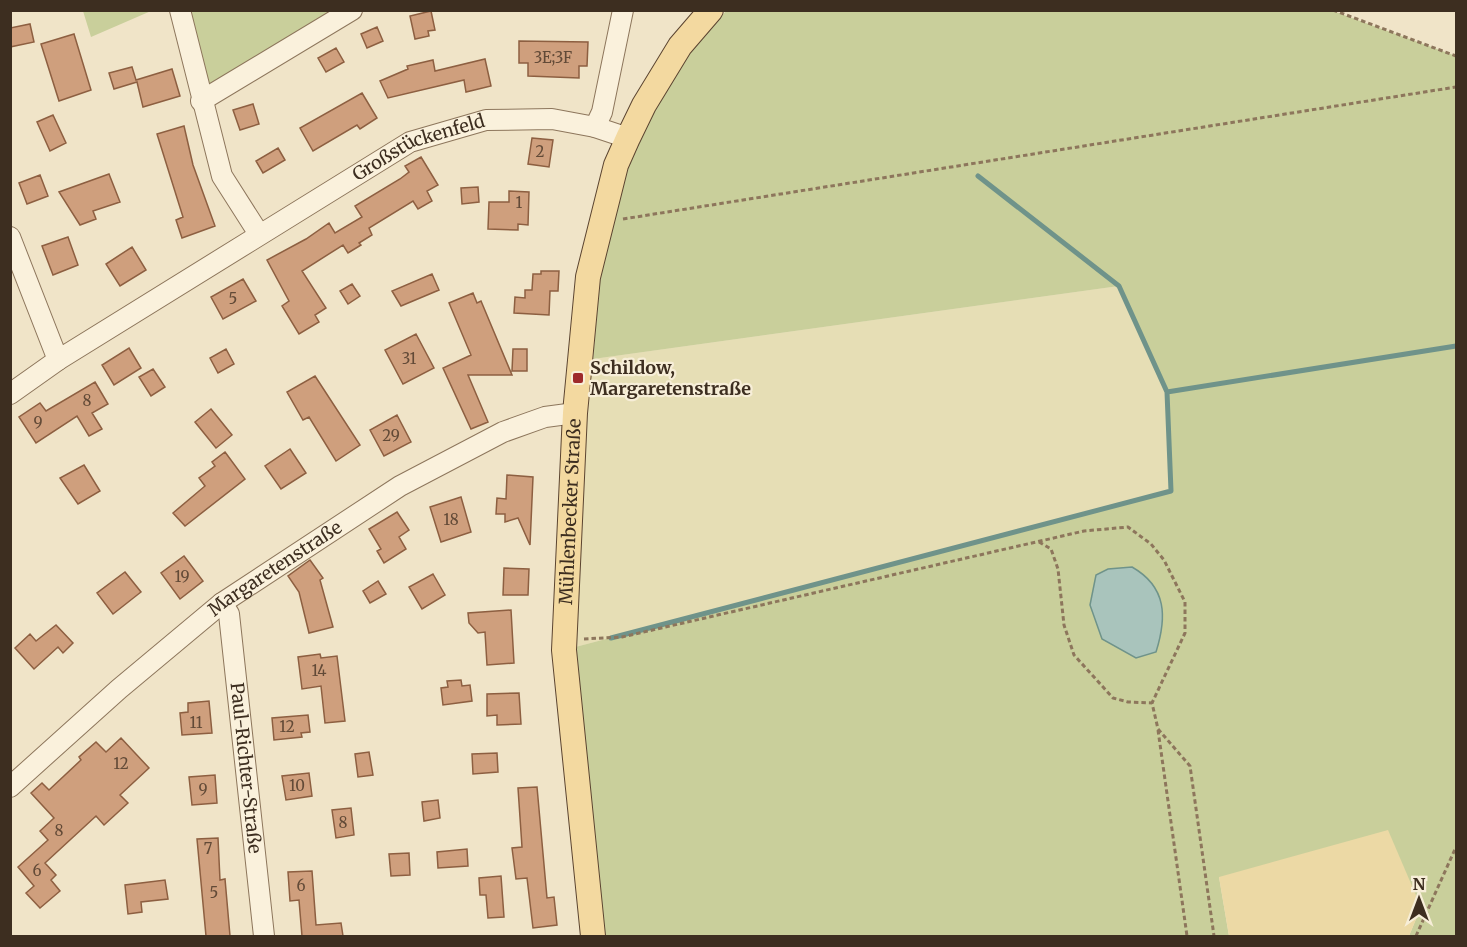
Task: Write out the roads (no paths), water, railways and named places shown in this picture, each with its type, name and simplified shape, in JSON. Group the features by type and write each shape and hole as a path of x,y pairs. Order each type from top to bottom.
{"main road":[{"name":"Mühlenbecker Straße","path":"593,936 565,640 575,412 588,277 616,165 628,138 644,105 680,46 711,10"}],"street":[{"path":"180,10 201,101 222,176 259,234"},
{"path":"201,101 352,10"},
{"path":"595,127 602,112 623,10"},
{"name":"Großstückenfeld","path":"10,394 58,360 410,142 486,120 552,119 595,127 628,138"},
{"path":"10,237 58,360"},
{"name":"Margaretenstraße","path":"10,787 119,689 222,603 400,486 503,432 545,417 575,412"},
{"name":"Paul-Richter-Straße","path":"222,603 229,614 264,936"}],"water":[{"path":"1132,567 1144,575 1158,593 1162,615 1162,627 1156,652 1136,658 1102,639 1090,605 1096,575 1108,569"}],"waterway":[{"path":"978,176 1119,286 1167,392"},
{"path":"611,638 1171,491 1167,392 1456,346"}],"place":[{"name":"Schildow, Margaretenstraße","path":"578,378"}]}
